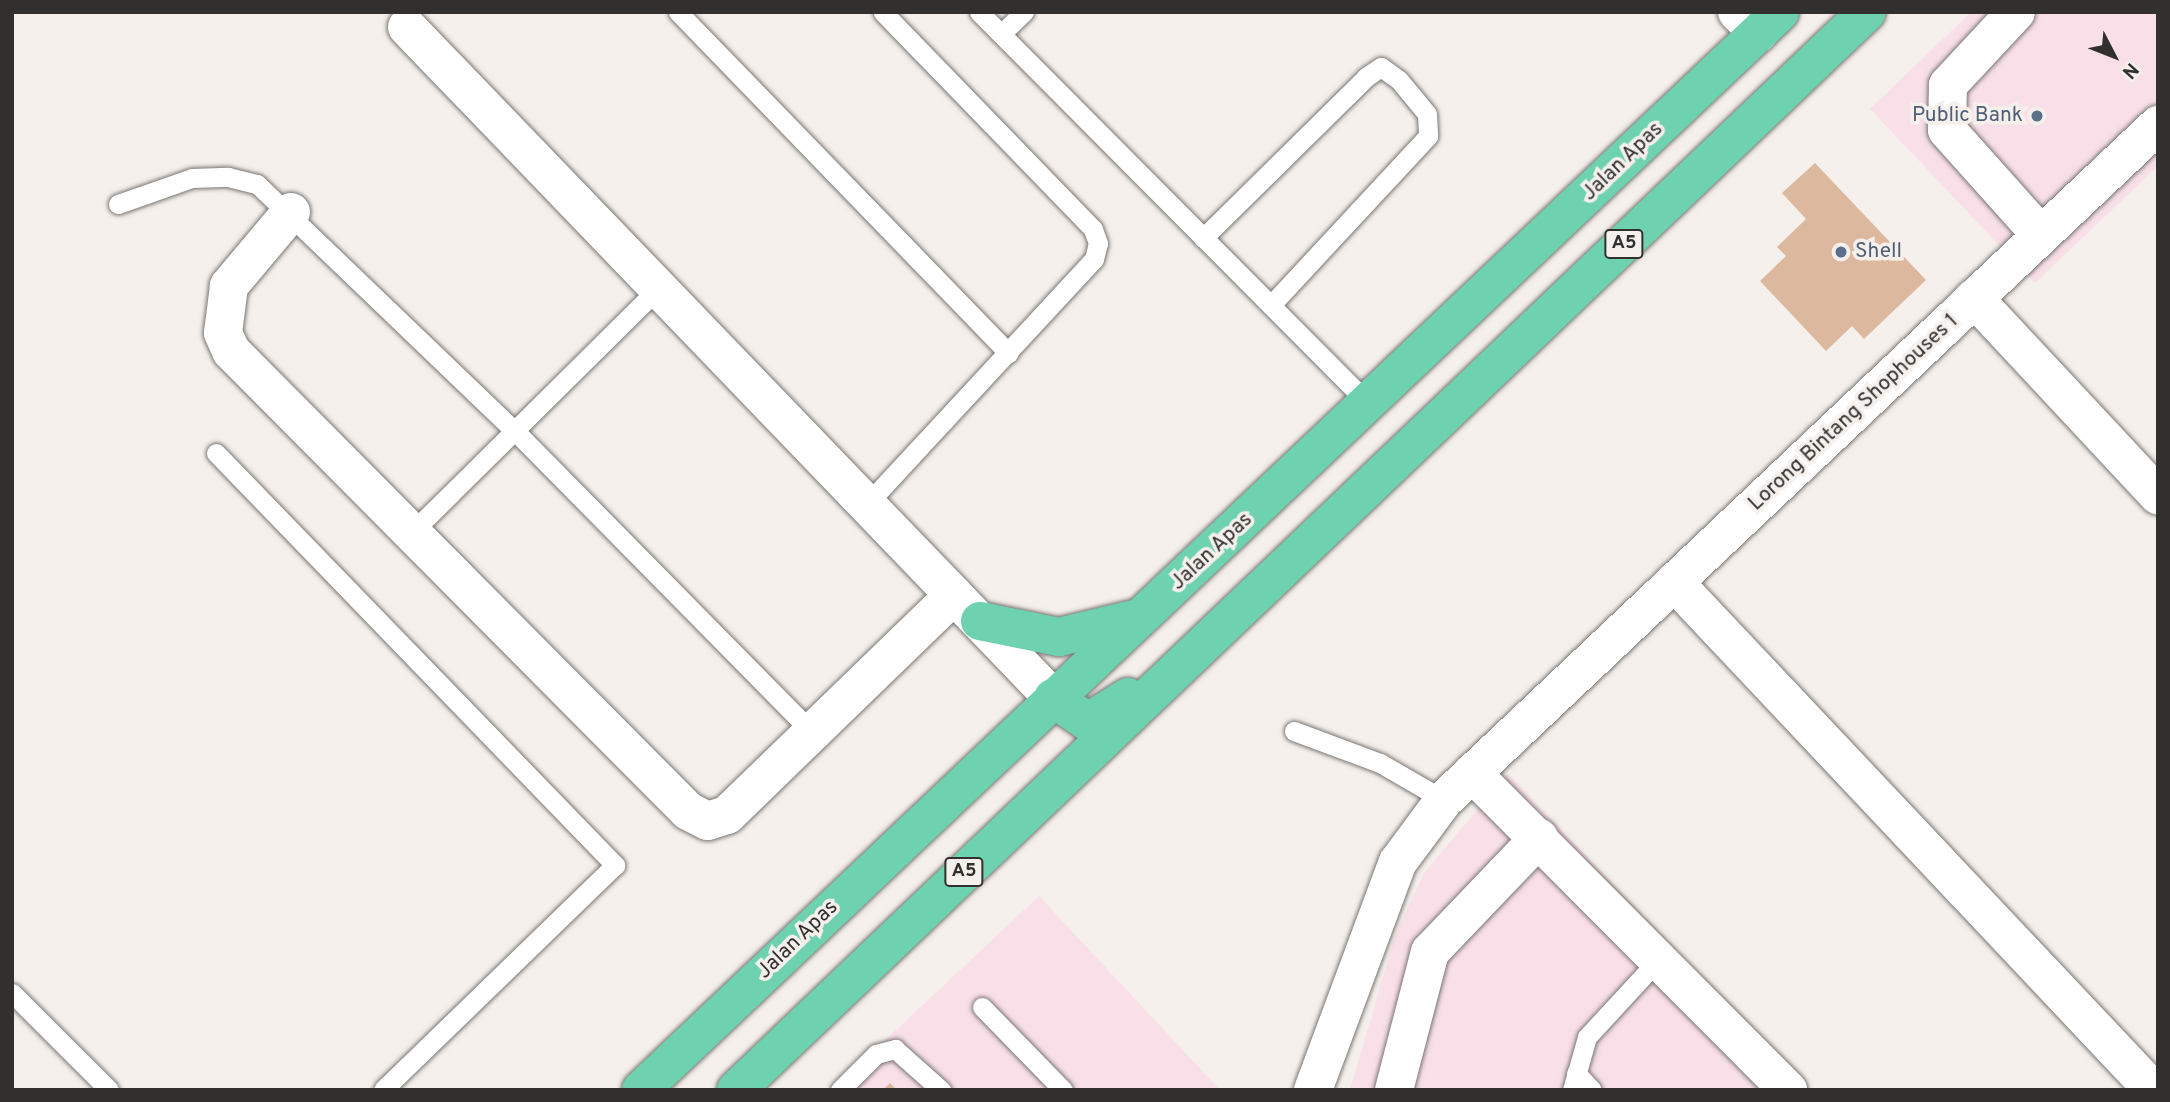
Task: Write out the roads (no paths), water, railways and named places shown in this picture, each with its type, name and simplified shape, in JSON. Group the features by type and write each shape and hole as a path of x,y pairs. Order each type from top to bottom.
{"highway":[{"name":"A5","path":"736,1090 1867,12"},
{"name":"Jalan Apas","path":"641,1090 1369,404 1759,19"},
{"path":"967,608 1059,637 1142,617"},
{"path":"1054,698 1074,718 1101,720 1170,660 1191,655"}],"street":[{"path":"2016,12 1948,85 1947,130 1960,151 2041,235"},
{"path":"407,27 1054,698"},
{"name":"Lorong Bintang Shophouses 1","path":"1313,1090 1393,872 1444,800 2158,125"},
{"path":"291,212 229,286 223,333 247,370 409,535 688,811 708,821 727,815 811,731 967,608"},
{"path":"1975,298 2144,463 2158,495"},
{"path":"1674,582 2153,1090"},
{"path":"1481,765 1539,838 1788,1090"},
{"path":"1394,1090 1430,952 1539,838"}],"lane":[{"path":"678,12 1008,353"},
{"path":"867,504 1094,259 1093,229 883,12"},
{"path":"979,12 1369,404"},
{"path":"1001,34 1024,12"},
{"path":"1203,238 1366,77 1381,67 1399,80 1427,114 1428,136 1271,305"},
{"path":"118,204 180,181 228,177 257,184 291,212 515,431 811,731"},
{"path":"409,535 659,288"},
{"path":"216,453 615,865 383,1090"},
{"path":"1294,731 1380,762 1444,800"},
{"path":"1592,1090 1574,1081 1587,1037 1660,958"},
{"path":"12,993 109,1090"},
{"path":"982,1007 1063,1090"},
{"path":"840,1090 876,1054 895,1049 941,1090"}],"place":[{"name":"Public Bank","path":"2037,116"},
{"name":"Shell","path":"1841,252"}]}
